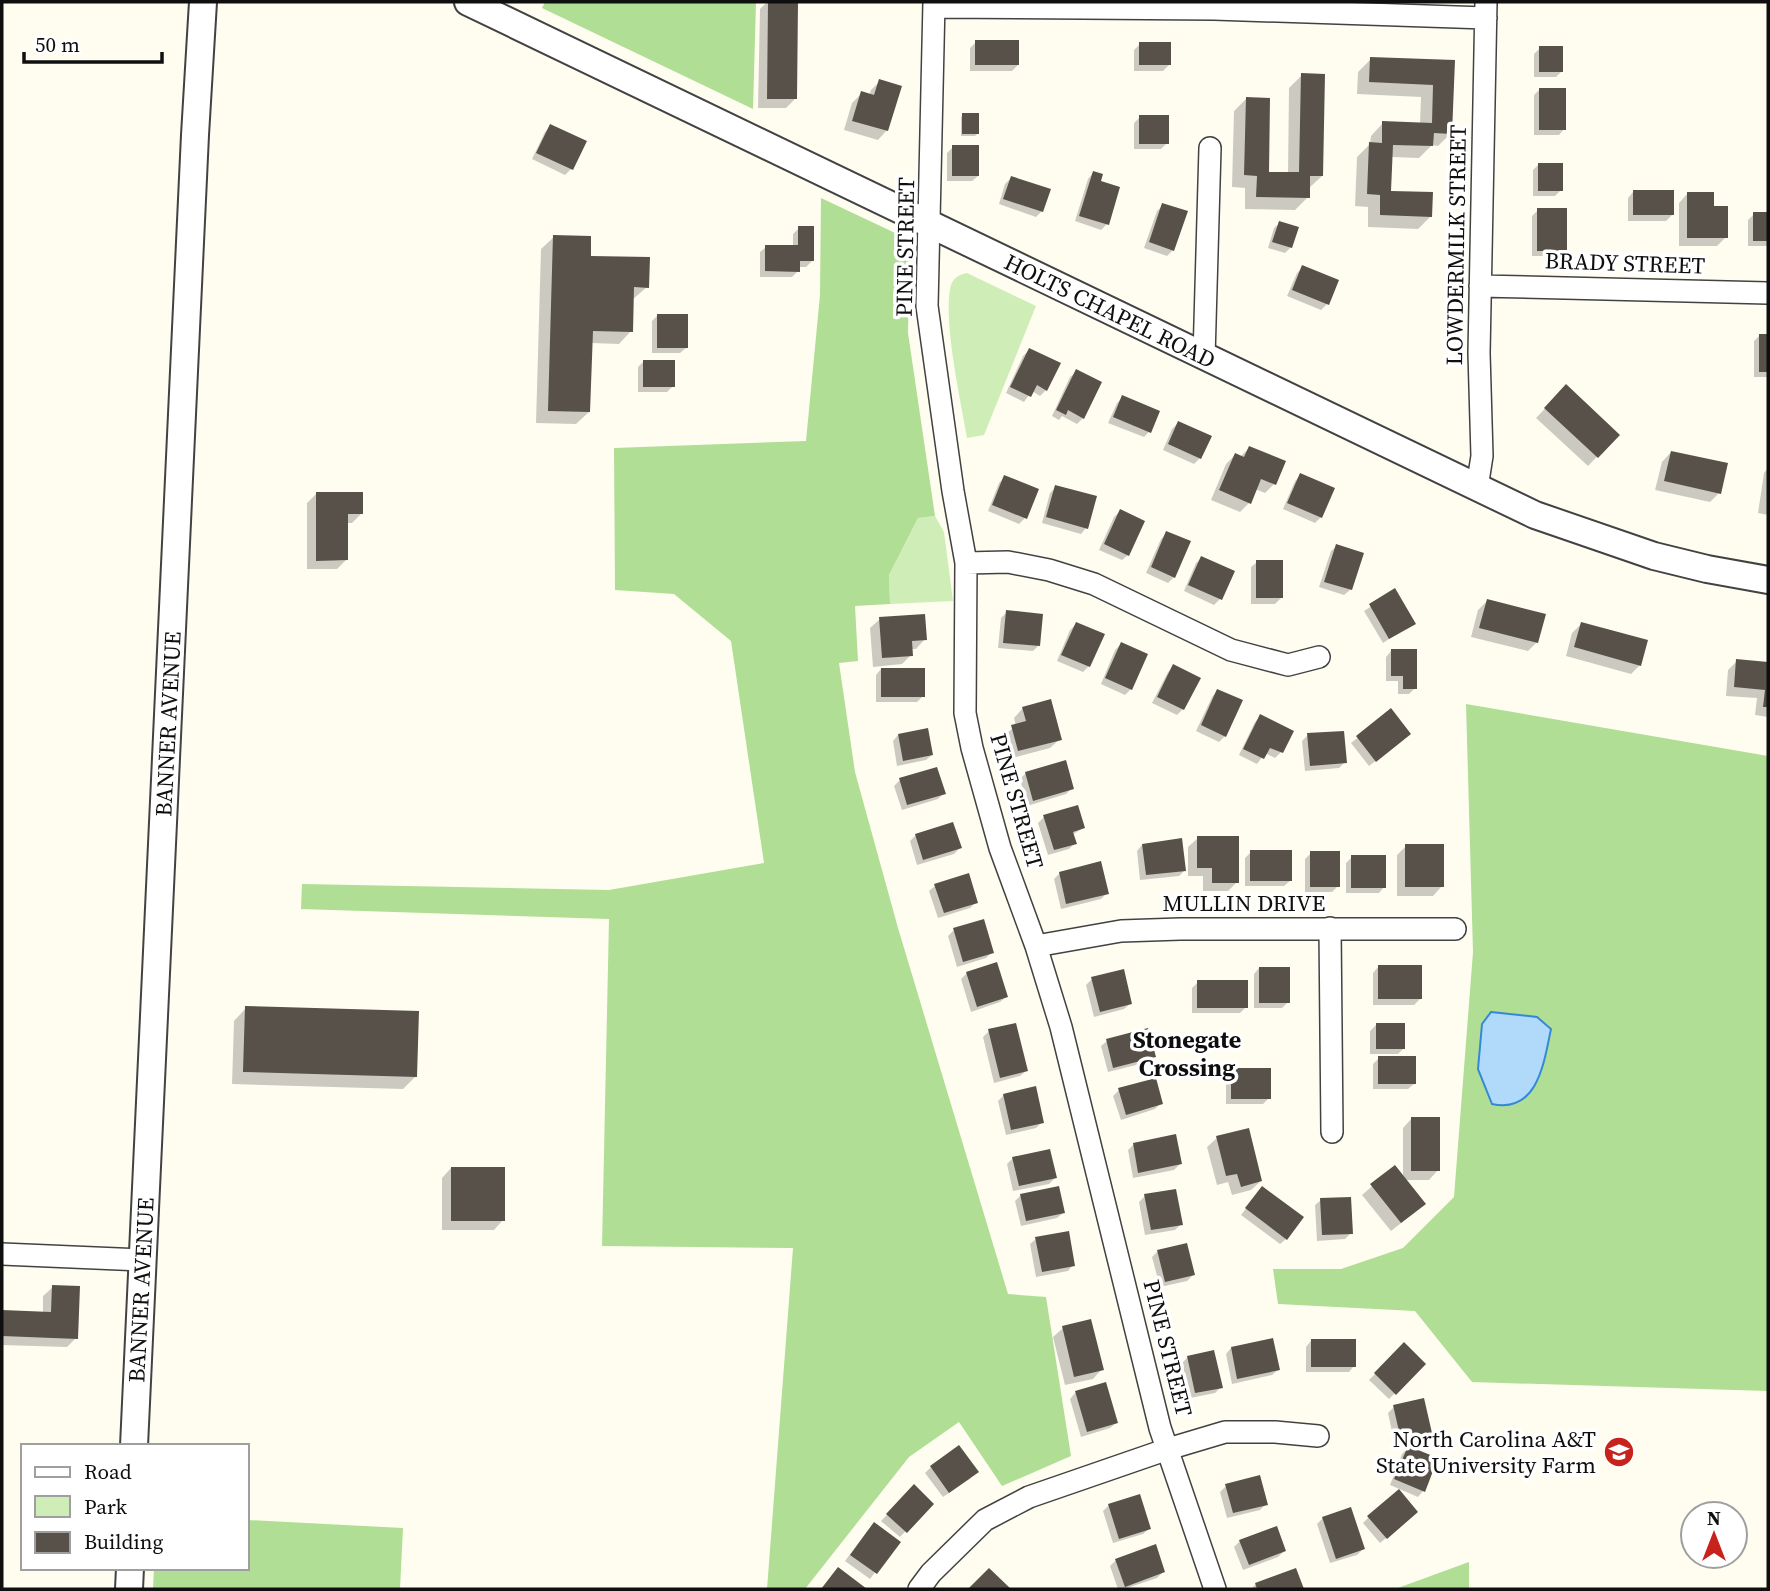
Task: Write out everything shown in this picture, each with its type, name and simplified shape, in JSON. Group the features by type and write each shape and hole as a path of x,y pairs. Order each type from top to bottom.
{"street":[{"name":"BANNER AVENUE","path":"135,1444 203,2"},
{"name":"HOLTS CHAPEL ROAD","path":"468,2 1535,514 1624,547 1707,569 1768,580"},
{"path":"934,4 1486,10"},
{"name":"PINE STREET","path":"934,4 931,225 927,306 966,563 965,713 996,835 1061,1027 1160,1428 1215,1589"},
{"name":"LOWDERMILK STREET","path":"1477,488 1482,456 1479,353 1486,10"},
{"path":"1204,357 1210,148"},
{"name":"BRADY STREET","path":"1480,286 1768,293"},
{"path":"966,563 1008,562 1049,570 1094,584 1231,650 1288,665 1319,657"},
{"path":"1330,928 1332,1132"},
{"name":"MULLIN DRIVE","path":"1035,946 1121,931 1455,929"},
{"path":"2,1254 142,1260"},
{"path":"919,1589 931,1573 985,1520 1029,1497 1225,1432 1275,1432 1318,1436"},
{"path":"129,1589 130,1570"}],"green space":[{"path":"545,2 756,2 753,109 542,8"},
{"path":"821,198 910,240 908,333 935,516 918,518 889,575 890,604 855,606 858,661 839,663 855,772 898,928 1008,1294 1046,1297 1071,1456 1002,1486 959,1422 909,1457 805,1589 767,1589 793,1248 602,1246 609,919 301,909 302,884 609,890 764,863 731,641 674,594 615,590 614,448 806,441 820,295"},
{"path":"967,273 1036,306 984,435 967,438 953,360 949,300 954,280"},
{"path":"935,516 944,532 953,601 890,604 889,575 918,518"},
{"path":"1466,704 1768,756 1768,1391 1472,1382 1415,1311 1278,1304 1273,1269 1341,1269 1403,1248 1454,1197 1473,952"},
{"path":"248,1520 403,1528 400,1589 153,1589 154,1570 248,1570"},
{"path":"1469,1562 1469,1589 1395,1589"}],"water":[{"path":"1491,1012 1537,1017 1551,1029 1536,1083 1520,1101 1507,1105 1492,1104 1478,1069 1482,1024"}],"building":[{"path":"768,2 798,2 797,99 767,99"},
{"path":"975,40 1019,40 1019,65 975,65"},
{"path":"1139,42 1171,42 1171,65 1139,65"},
{"path":"1539,46 1563,46 1563,72 1539,72"},
{"path":"1370,57 1455,60 1452,134 1434,133 1433,146 1393,145 1391,191 1433,192 1432,217 1380,215 1380,195 1367,194 1369,142 1382,143 1382,121 1432,123 1433,85 1369,82"},
{"path":"1301,73 1325,74 1323,176 1310,176 1310,198 1256,197 1257,176 1244,175 1246,97 1270,98 1269,172 1299,172"},
{"path":"879,79 902,86 888,131 852,121 861,91 874,95"},
{"path":"1539,88 1566,88 1566,130 1539,130"},
{"path":"962,113 979,113 979,134 962,134"},
{"path":"1139,115 1169,115 1169,144 1139,144"},
{"path":"550,124 587,141 573,170 536,153"},
{"path":"952,145 979,145 979,176 952,176"},
{"path":"1538,163 1563,163 1563,191 1538,191"},
{"path":"1093,171 1103,174 1101,181 1120,187 1109,225 1079,216"},
{"path":"1011,176 1051,189 1043,212 1003,199"},
{"path":"1633,190 1674,190 1674,215 1633,215"},
{"path":"1687,192 1714,192 1714,206 1728,206 1728,238 1687,238"},
{"path":"1162,203 1188,211 1174,251 1149,242"},
{"path":"1537,208 1567,208 1567,251 1537,251"},
{"path":"1753,212 1768,212 1768,241 1753,241"},
{"path":"1279,221 1299,227 1292,248 1272,242"},
{"path":"798,226 814,226 814,261 800,261 800,272 765,271 765,245 798,245"},
{"path":"553,235 591,236 591,256 650,257 649,288 634,287 633,332 593,331 590,412 548,411"},
{"path":"1302,265 1339,280 1329,305 1292,290"},
{"path":"657,314 688,314 688,348 657,348"},
{"path":"1759,334 1768,334 1768,372 1759,372"},
{"path":"1029,348 1061,363 1047,391 1037,385 1031,397 1010,387"},
{"path":"643,360 675,360 675,387 643,387"},
{"path":"1076,369 1102,382 1084,419 1068,410 1066,415 1056,410"},
{"path":"1566,384 1620,435 1598,458 1544,408"},
{"path":"1122,395 1160,411 1151,433 1113,417"},
{"path":"1178,421 1212,436 1201,459 1168,444"},
{"path":"1249,446 1286,461 1276,485 1261,479 1251,504 1219,490 1235,453 1244,457"},
{"path":"1671,451 1728,463 1721,494 1664,481"},
{"path":"1300,473 1335,488 1322,518 1287,503"},
{"path":"1004,475 1039,489 1027,519 992,505"},
{"path":"1055,485 1097,496 1088,529 1046,517"},
{"path":"316,492 363,492 363,514 348,514 348,560 316,561"},
{"path":"1120,509 1145,521 1129,556 1104,544"},
{"path":"1166,531 1191,541 1175,578 1151,567"},
{"path":"1336,544 1364,553 1352,590 1324,582"},
{"path":"1201,556 1235,571 1222,600 1188,585"},
{"path":"1256,560 1283,560 1283,598 1256,598"},
{"path":"1395,588 1416,624 1389,639 1369,604"},
{"path":"1487,599 1546,614 1538,643 1479,628"},
{"path":"1006,610 1043,614 1040,646 1003,643"},
{"path":"925,614 927,640 912,641 913,656 882,658 879,617"},
{"path":"1076,622 1105,634 1090,667 1061,655"},
{"path":"1581,622 1648,640 1641,666 1574,647"},
{"path":"1121,642 1148,654 1132,690 1105,678"},
{"path":"1391,649 1417,649 1417,689 1403,689 1403,676 1391,676"},
{"path":"1736,659 1768,662 1768,707 1763,707 1765,690 1734,687"},
{"path":"1173,664 1201,678 1184,710 1157,697"},
{"path":"881,668 925,668 925,697 881,697"},
{"path":"1217,689 1243,700 1226,737 1201,725"},
{"path":"1051,699 1062,740 1018,751 1011,725 1026,721 1022,707"},
{"path":"1391,708 1411,734 1376,762 1356,736"},
{"path":"1260,714 1294,731 1283,753 1270,748 1264,759 1243,749"},
{"path":"928,728 933,755 903,761 898,734"},
{"path":"1344,731 1347,763 1310,766 1307,733"},
{"path":"1066,760 1074,789 1033,801 1025,772"},
{"path":"937,767 946,794 907,805 899,778"},
{"path":"1078,805 1085,828 1073,832 1077,844 1054,850 1043,815"},
{"path":"953,822 962,848 923,860 915,834"},
{"path":"1197,836 1239,836 1239,883 1212,883 1212,868 1197,868"},
{"path":"1182,838 1186,871 1146,875 1142,844"},
{"path":"1405,844 1444,844 1444,887 1405,887"},
{"path":"1250,850 1292,850 1292,881 1250,881"},
{"path":"1310,851 1340,851 1340,887 1310,887"},
{"path":"1351,855 1386,855 1386,888 1351,888"},
{"path":"1101,861 1109,894 1066,904 1059,872"},
{"path":"969,873 978,903 944,913 934,884"},
{"path":"984,919 994,953 963,962 953,928"},
{"path":"997,962 1008,997 977,1007 966,972"},
{"path":"1378,965 1422,965 1422,999 1378,999"},
{"path":"1259,967 1290,967 1290,1003 1259,1003"},
{"path":"1124,969 1132,1004 1100,1012 1091,977"},
{"path":"1197,980 1248,980 1248,1008 1197,1008"},
{"path":"245,1006 419,1011 417,1077 243,1072"},
{"path":"1016,1023 1028,1071 1000,1078 988,1029"},
{"path":"1376,1023 1405,1023 1405,1049 1376,1049"},
{"path":"1148,1028 1156,1057 1113,1068 1106,1039"},
{"path":"1378,1056 1416,1056 1416,1084 1378,1084"},
{"path":"1231,1068 1271,1068 1271,1099 1231,1099"},
{"path":"1156,1078 1163,1104 1126,1115 1118,1088"},
{"path":"1036,1086 1044,1123 1011,1130 1003,1094"},
{"path":"1411,1117 1440,1117 1440,1171 1411,1171"},
{"path":"1249,1128 1262,1181 1241,1187 1237,1174 1226,1176 1216,1136"},
{"path":"1176,1134 1182,1164 1138,1173 1133,1143"},
{"path":"1050,1149 1057,1178 1019,1186 1012,1157"},
{"path":"1395,1165 1426,1204 1401,1223 1370,1184"},
{"path":"451,1167 505,1167 505,1221 451,1221"},
{"path":"1059,1186 1065,1213 1026,1221 1020,1194"},
{"path":"1262,1186 1304,1217 1287,1240 1245,1208"},
{"path":"1176,1189 1183,1225 1151,1230 1144,1194"},
{"path":"1351,1197 1353,1234 1322,1235 1320,1198"},
{"path":"1069,1231 1075,1266 1042,1272 1035,1237"},
{"path":"1187,1243 1195,1275 1165,1282 1157,1250"},
{"path":"52,1285 80,1286 78,1339 2,1336 2,1310 51,1312"},
{"path":"1091,1319 1104,1370 1074,1377 1062,1326"},
{"path":"1273,1338 1280,1370 1237,1379 1231,1347"},
{"path":"1311,1339 1356,1339 1356,1367 1311,1367"},
{"path":"1404,1342 1426,1364 1396,1395 1374,1373"},
{"path":"1214,1350 1223,1388 1195,1393 1187,1356"},
{"path":"1106,1382 1118,1423 1087,1432 1075,1391"},
{"path":"1424,1398 1432,1433 1401,1440 1393,1405"},
{"path":"959,1445 979,1472 949,1493 930,1466"},
{"path":"1408,1446 1438,1458 1425,1492 1394,1479"},
{"path":"1260,1475 1268,1505 1233,1513 1225,1484"},
{"path":"914,1484 934,1504 907,1533 886,1514"},
{"path":"1399,1489 1418,1512 1387,1539 1367,1516"},
{"path":"1140,1494 1151,1529 1119,1539 1108,1504"},
{"path":"1351,1507 1365,1549 1336,1559 1322,1517"},
{"path":"874,1522 901,1542 877,1574 850,1555"},
{"path":"1277,1526 1286,1551 1249,1565 1239,1540"},
{"path":"1156,1544 1165,1572 1125,1587 1115,1559"},
{"path":"838,1567 867,1589 821,1589"},
{"path":"989,1568 1011,1589 968,1589"},
{"path":"1296,1568 1304,1589 1257,1589 1255,1583"}],"place":[{"name":"North Carolina A&T State University Farm","path":"1619,1452"}],"district":[{"name":"Stonegate Crossing","path":"1187,1053"}]}
